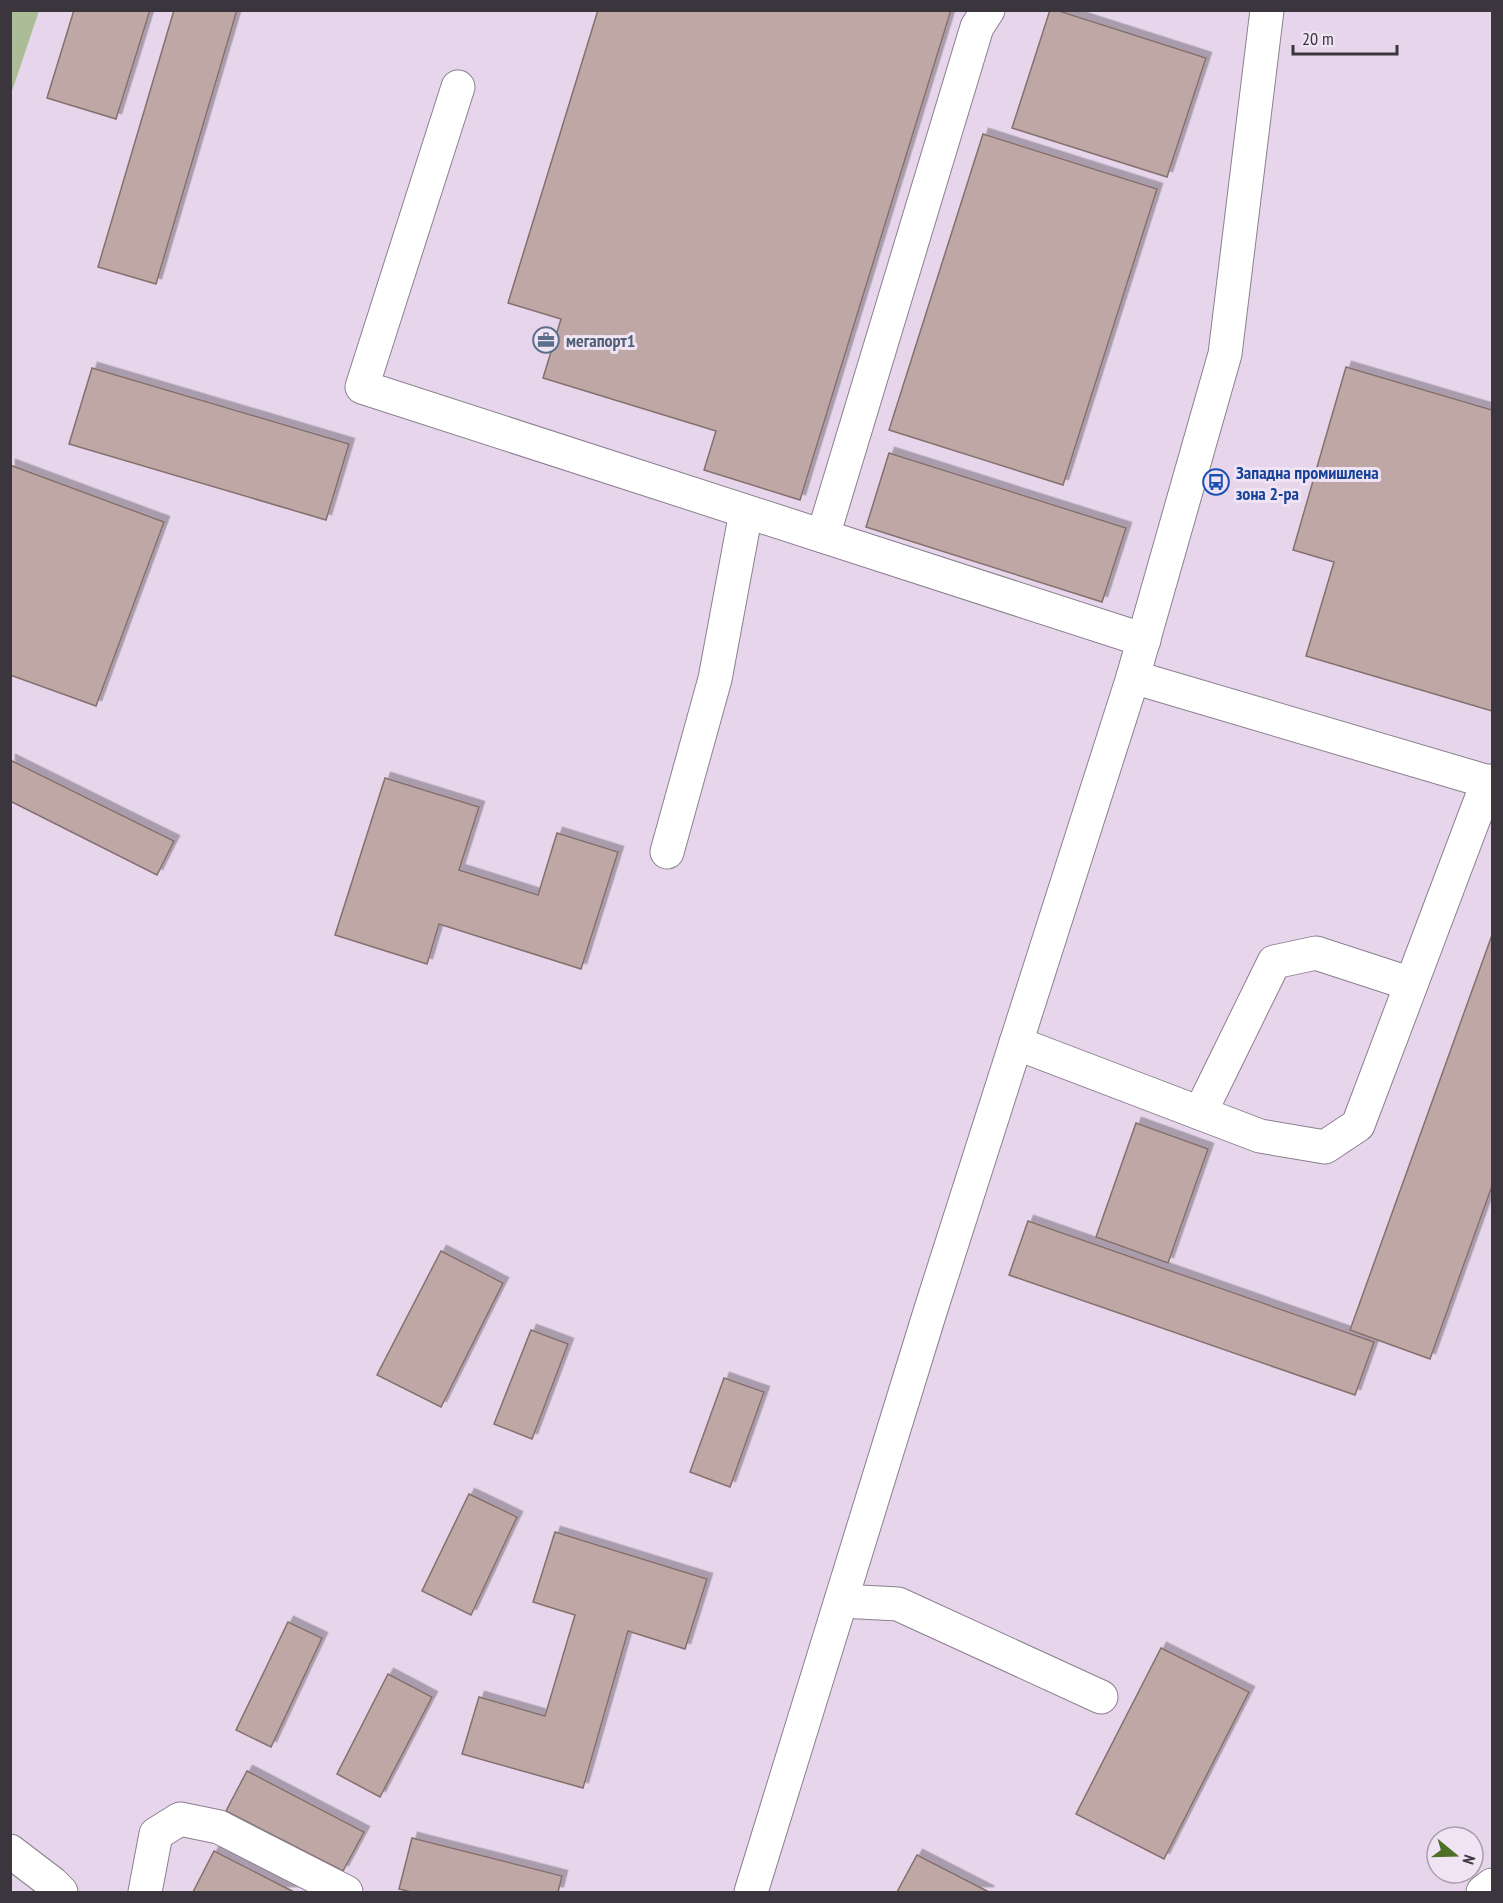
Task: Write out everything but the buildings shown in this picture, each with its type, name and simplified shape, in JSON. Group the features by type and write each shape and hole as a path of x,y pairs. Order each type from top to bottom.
{"street":[{"path":"823,536 977,27 988,10"},
{"path":"751,1893 930,1312 1133,677 1225,354 1267,10"},
{"path":"458,87 362,387 1144,640"},
{"path":"667,852 715,679 746,512"},
{"path":"1016,1043 1260,1136 1325,1148 1358,1125 1490,782 1133,677"},
{"path":"1200,1113 1274,962 1316,953 1411,984"},
{"path":"841,1601 898,1604 1101,1697"},
{"path":"145,1893 156,1834 180,1819 219,1827 346,1893"},
{"path":"10,1851 52,1883 61,1893"},
{"path":"1484,1893 1492,1885"}],"shaded area":[{"path":"39,11 1492,11 1492,1892 11,1892 10,94"}],"green space":[{"path":"10,11 39,11 11,94"}],"place":[{"name":"мегапорт1","path":"546,340"},
{"name":"Западна промишлена зона 2-ра","path":"1216,482"}]}
